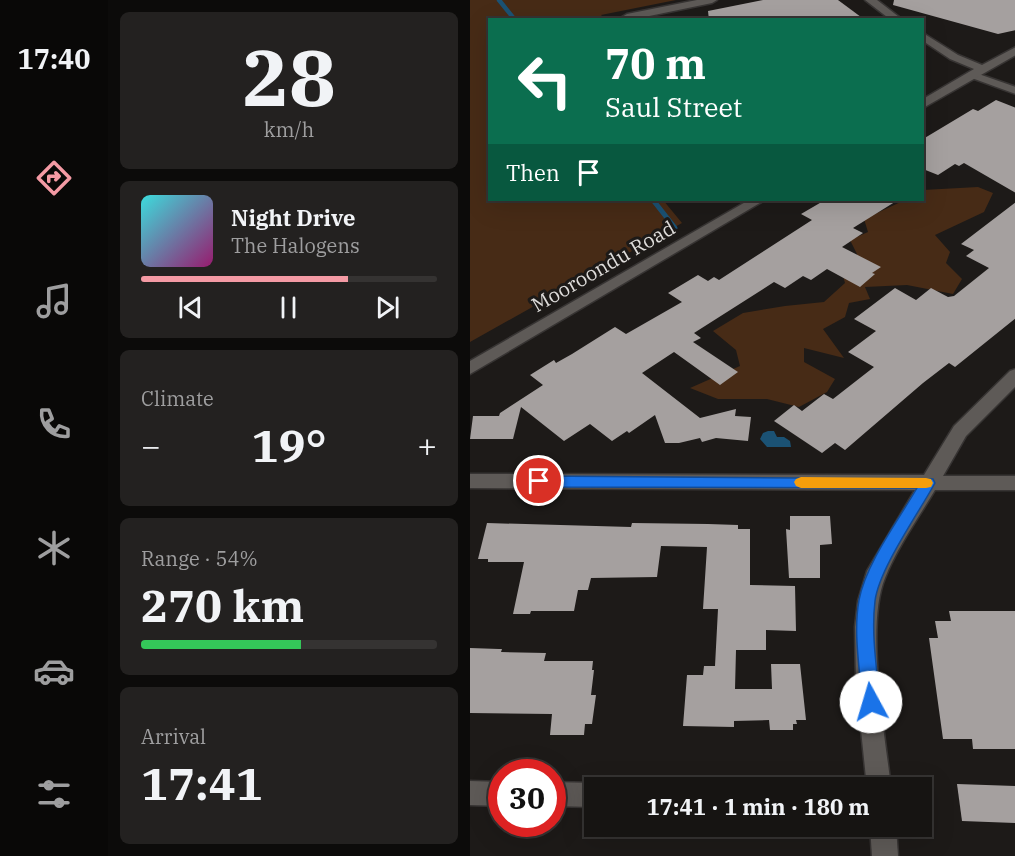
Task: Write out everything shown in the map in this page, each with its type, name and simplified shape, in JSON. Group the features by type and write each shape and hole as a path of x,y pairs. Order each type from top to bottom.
{"street":[{"path":"628,17 712,0"},
{"path":"870,0 895,18"},
{"path":"924,37 978,72 1016,91"},
{"path":"924,103 1016,50"},
{"name":"Mooroondu Road","path":"470,368 756,201"},
{"path":"878,777 865,638 867,600 874,577 960,431 1016,375"},
{"path":"470,481 1016,483"},
{"path":"470,793 488,794"},
{"path":"566,794 584,795"},
{"path":"884,837 886,856"}],"shaded area":[{"path":"470,0 676,0 601,15 604,18 488,18 488,201 664,201 682,223 470,342"},
{"path":"978,187 993,193 984,212 935,235 950,252 946,263 962,279 953,294 907,285 865,287 870,299 849,303 845,317 823,329 844,358 804,348 804,362 835,379 827,392 799,407 767,399 718,399 690,388 740,366 736,350 713,331 743,313 824,302 845,283 840,265 857,266 857,254 850,240 868,232 864,219 903,201 924,201 924,190"}],"water":[{"path":"774,431 777,437 784,437 790,441 791,447 767,447 760,439 763,433"}],"building":[{"path":"763,0 838,0 862,18 709,18 708,11"},
{"path":"894,0 1016,0 1016,30 998,34 893,5"},
{"path":"996,100 1016,108 1016,193 964,163 959,166 955,164 938,175 924,169 924,138 973,109 978,111"},
{"path":"823,201 896,201 853,228 863,233 842,247 881,267 872,273 875,274 860,287 827,269 811,280 803,276 785,288 774,282 694,333 701,338 693,342 738,372 720,385 674,352 642,373 700,418 736,409 735,416 751,417 748,441 716,438 702,442 700,438 679,443 665,443 655,415 629,433 627,431 612,441 590,424 564,441 521,407 513,439 470,439 473,416 499,416 500,413 543,385 530,375 554,360 556,363 572,354 615,327 626,334 682,302 668,293 698,275 708,281 714,277 719,280 812,220 801,214"},
{"path":"1016,202 1016,318 955,367 949,363 923,383 845,450 835,443 822,453 774,421 794,405 802,411 824,394 833,399 874,367 848,352 876,331 854,319 895,288 916,300 931,288 948,297 954,296 989,268 966,256 974,250 961,244"},
{"path":"790,516 830,516 832,544 820,545 820,578 789,578 786,529 790,530"},
{"path":"487,523 631,527 632,523 708,524 738,525 738,529 750,529 750,585 795,586 796,631 766,630 766,650 736,650 735,689 772,689 771,664 800,664 806,720 796,720 797,724 793,724 793,730 770,730 769,720 734,721 734,727 683,726 687,675 703,675 704,666 715,666 718,609 703,609 707,547 661,546 657,577 591,578 588,590 578,590 574,611 531,611 530,614 513,614 524,562 488,562 488,559 478,559"},
{"path":"949,611 1016,611 1016,749 973,749 972,739 943,739 929,638 938,638 935,621 951,621"},
{"path":"470,648 502,649 501,652 546,653 544,661 593,661 591,695 596,695 592,724 585,724 584,735 550,735 552,714 470,713"},
{"path":"957,784 1016,786 1016,823 962,821"}],"waterway":[{"path":"499,0 513,18"},
{"path":"654,201 675,228"}],"slow traffic":[{"path":"801,482 926,483"}],"route":[{"path":"539,481 928,483 874,577 867,600 865,638 871,702"}]}
